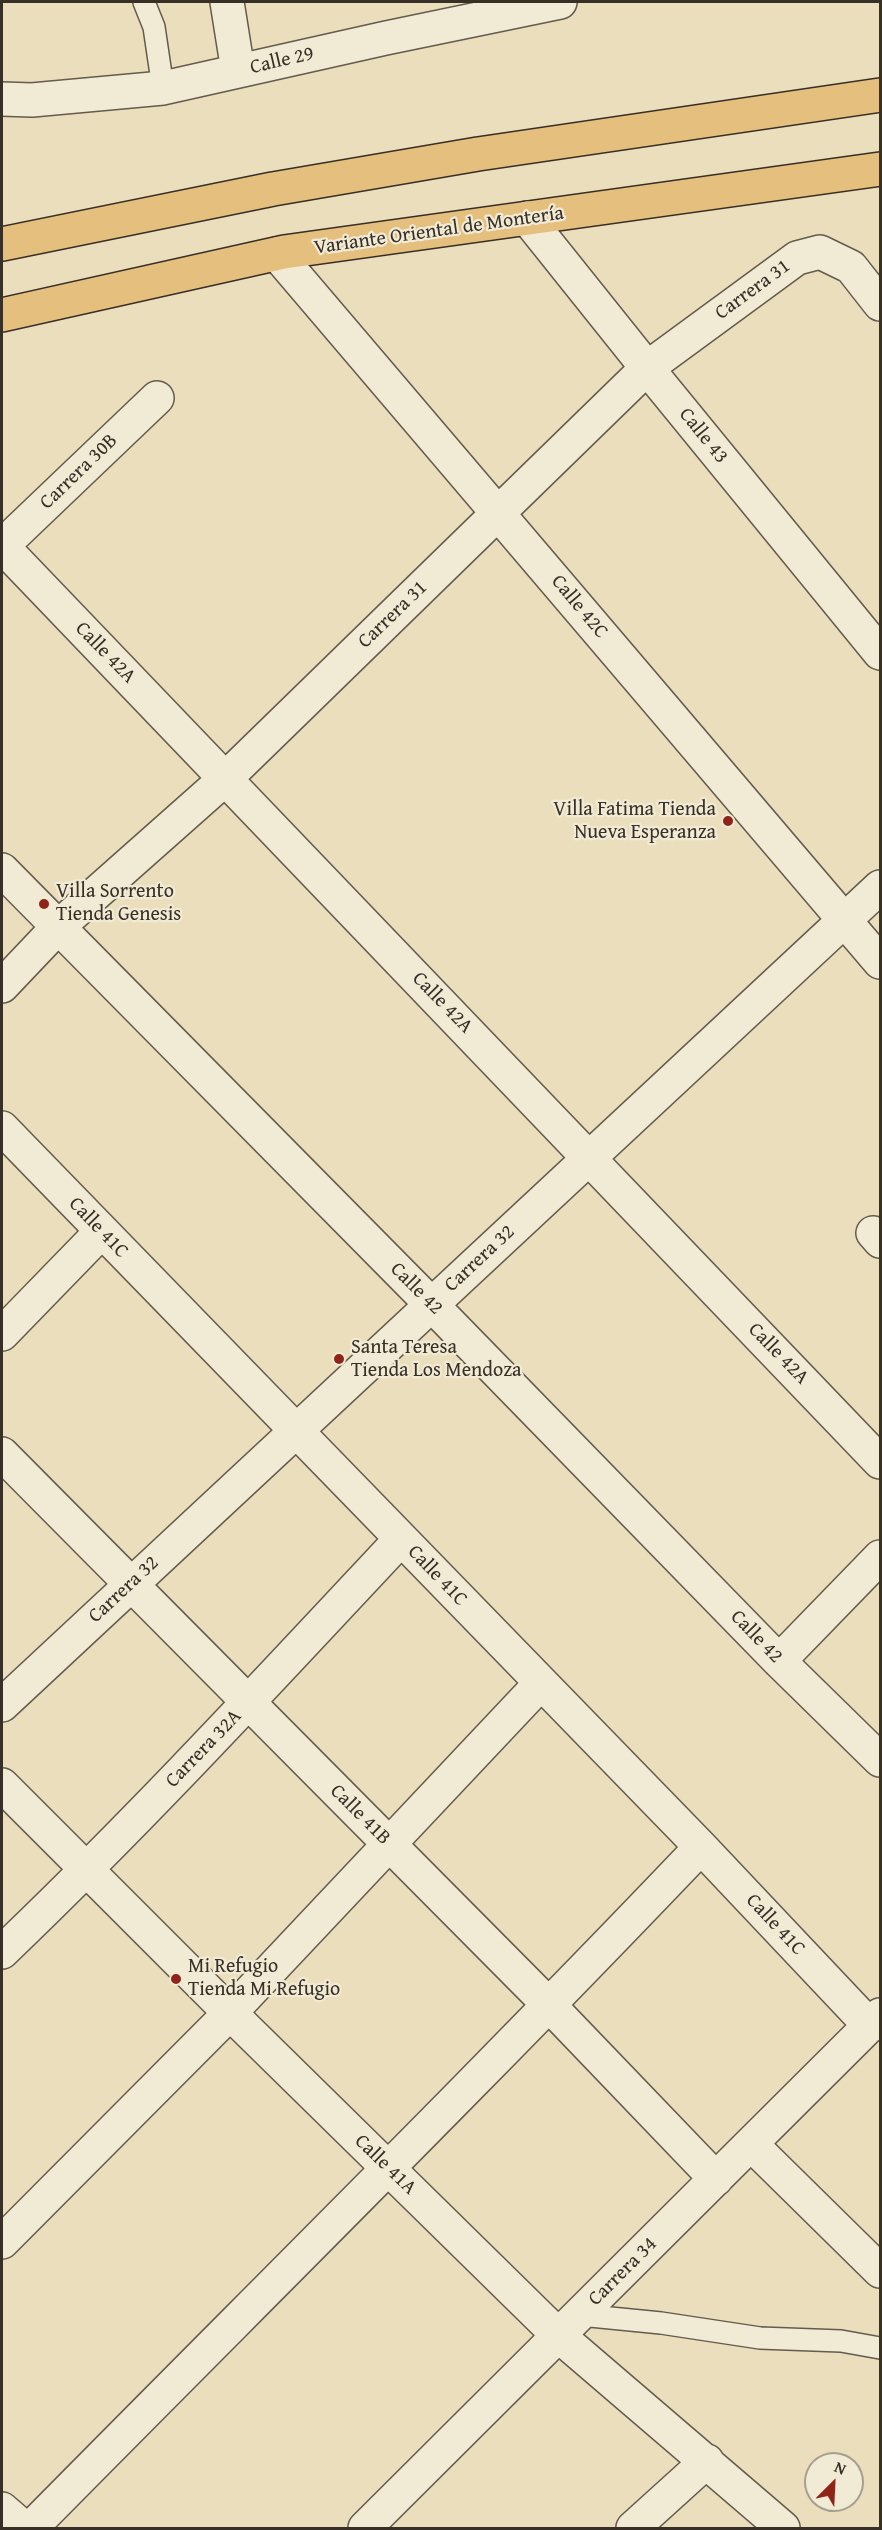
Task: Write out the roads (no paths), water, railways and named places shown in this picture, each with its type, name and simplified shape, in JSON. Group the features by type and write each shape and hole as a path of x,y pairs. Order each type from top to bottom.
{"highway":[{"path":"2,244 273,189 478,154 880,95"},
{"name":"Variante Oriental de Montería","path":"2,315 277,254 880,169"}],"street":[{"path":"227,2 238,71"},
{"name":"Calle 29","path":"2,99 32,100 163,88 560,2"},
{"name":"Calle 43","path":"527,218 646,368 880,653"},
{"name":"Carrera 31","path":"2,986 58,927 225,779 646,368 796,258 820,252 851,267 880,304"},
{"name":"Calle 42C","path":"277,254 880,962"},
{"name":"Carrera 30B","path":"2,546 157,398"},
{"name":"Calle 42A","path":"2,546 880,1462"},
{"name":"Calle 42","path":"2,870 431,1304 779,1661 880,1760"},
{"name":"Carrera 32","path":"2,1705 880,887"},
{"name":"Calle 41C","path":"2,1128 701,1847 875,2021"},
{"path":"2,1334 102,1231"},
{"name":"Calle 41B","path":"2,1454 550,2006 716,2179"},
{"name":"Carrera 32A","path":"2,1952 88,1870 401,1539"},
{"path":"779,1661 880,1557"},
{"path":"2,2241 230,2013 541,1683"},
{"name":"Calle 41A","path":"2,1785 387,2167 569,2325 707,2461 783,2529"},
{"path":"31,2529 387,2167 550,2006 701,1847"},
{"name":"Carrera 34","path":"365,2529 875,2021"},
{"path":"751,2144 880,2271"},
{"path":"633,2529 707,2461"},
{"path":"2,2508 24,2529"}],"lane":[{"path":"144,2 154,27 163,88"},
{"path":"569,2325 661,2323 760,2338 841,2341 880,2348"}],"place":[{"name":"Villa Fatima Tienda Nueva Esperanza","path":"728,821"},
{"name":"Villa Sorrento Tienda Genesis","path":"44,904"},
{"name":"Santa Teresa Tienda Los Mendoza","path":"339,1359"},
{"name":"Mi Refugio Tienda Mi Refugio","path":"176,1979"}]}
